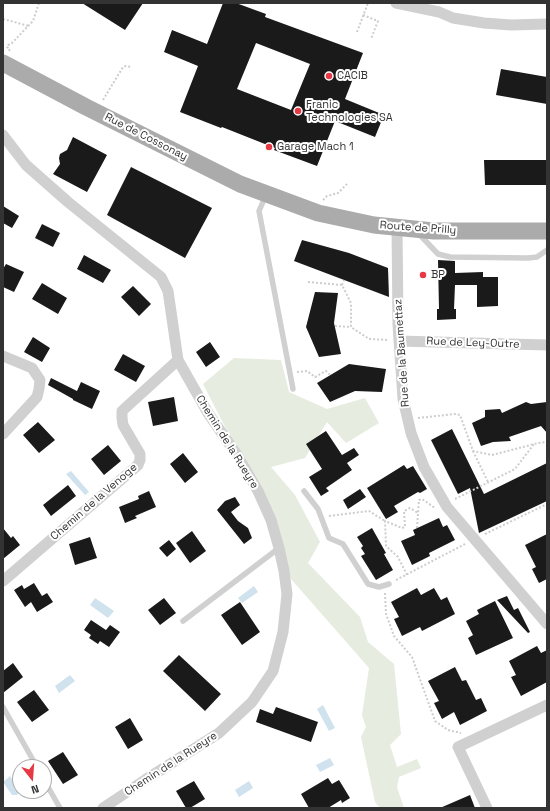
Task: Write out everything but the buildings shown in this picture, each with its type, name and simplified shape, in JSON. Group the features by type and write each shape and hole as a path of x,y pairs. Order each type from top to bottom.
{"main road":[{"name":"Rue de Cossonay","path":"7,56 136,133 240,184 292,204"},
{"name":"Route de Prilly","path":"292,204 329,216 374,225 434,231 547,230"}],"street":[{"path":"396,3 439,9 452,18 484,23 511,26 547,24"},
{"name":"Chemin de la Rueyre","path":"3,135 26,165 68,202 161,277 168,291 178,360 208,413 237,455 258,491 271,520 279,548 287,594 283,632 273,671 252,702 219,733 103,808"},
{"name":"Rue de la Baumettaz","path":"397,227 399,341 403,399 411,433 424,467 445,504 547,624"},
{"name":"Rue de Ley-Outre","path":"399,341 547,345"},
{"path":"3,356 32,368 40,380 37,397 3,434"},
{"name":"Chemin de la Venoge","path":"3,581 138,465 140,454 123,425 122,411 178,360"},
{"path":"487,808 458,747 547,705"}],"lane":[{"path":"266,195 259,211 293,389"},
{"path":"415,229 438,254 450,257 528,258 537,257 547,250"},
{"path":"304,491 318,509 329,538 343,544 368,584 378,587 389,584"},
{"path":"183,621 279,548"},
{"path":"3,707 32,759"},
{"path":"52,794 60,808"}],"path":[{"path":"7,56 8,45 11,44 34,21 39,3"},
{"path":"357,32 368,3"},
{"path":"363,15 378,21 371,39"},
{"path":"3,19 29,26"},
{"path":"103,100 123,67 131,67"},
{"path":"322,201 327,196 338,193 347,184"},
{"path":"344,280 342,285 351,303 351,327"},
{"path":"308,282 342,285"},
{"path":"335,326 351,327 369,339 399,341"},
{"path":"290,374 307,371 315,377 326,371 330,376"},
{"path":"407,420 455,414 460,415 472,451 488,482"},
{"path":"472,451 492,455 547,442"},
{"path":"417,528 420,500 422,498 438,510 445,504 515,469 534,444"},
{"path":"463,734 448,730 435,721 412,657 394,636 386,614 385,591 389,584 406,574 547,504"},
{"path":"322,518 369,511 385,521 402,528 405,527 404,512 410,508 418,513"},
{"path":"385,521 386,546 398,557 406,574"}],"shaded area":[{"path":"234,358 281,360 289,392 327,409 365,398 379,423 346,443 327,422 305,458 271,467 295,495 320,542 308,563 360,617 368,642 394,664 401,734 390,745 397,767 417,759 421,768 399,777 397,787 404,808 380,808 375,802 361,737 366,727 362,715 369,668 284,571 258,491 203,384"}],"water":[{"path":"71,471 89,492 85,495 66,474"},
{"path":"254,586 258,592 242,603 238,598"},
{"path":"95,598 114,611 108,618 90,605"},
{"path":"70,675 75,681 59,693 55,686"},
{"path":"323,705 335,728 329,731 317,709"},
{"path":"330,758 334,765 320,772 316,765"},
{"path":"10,776 12,779 12,795 3,782"},
{"path":"249,781 253,788 239,797 235,790"}],"place":[{"name":"CACIB","path":"329,76"},
{"name":"Franic Technologies SA","path":"298,111"},
{"name":"Garage Mach 1","path":"269,147"},
{"name":"BP","path":"423,275"}]}
